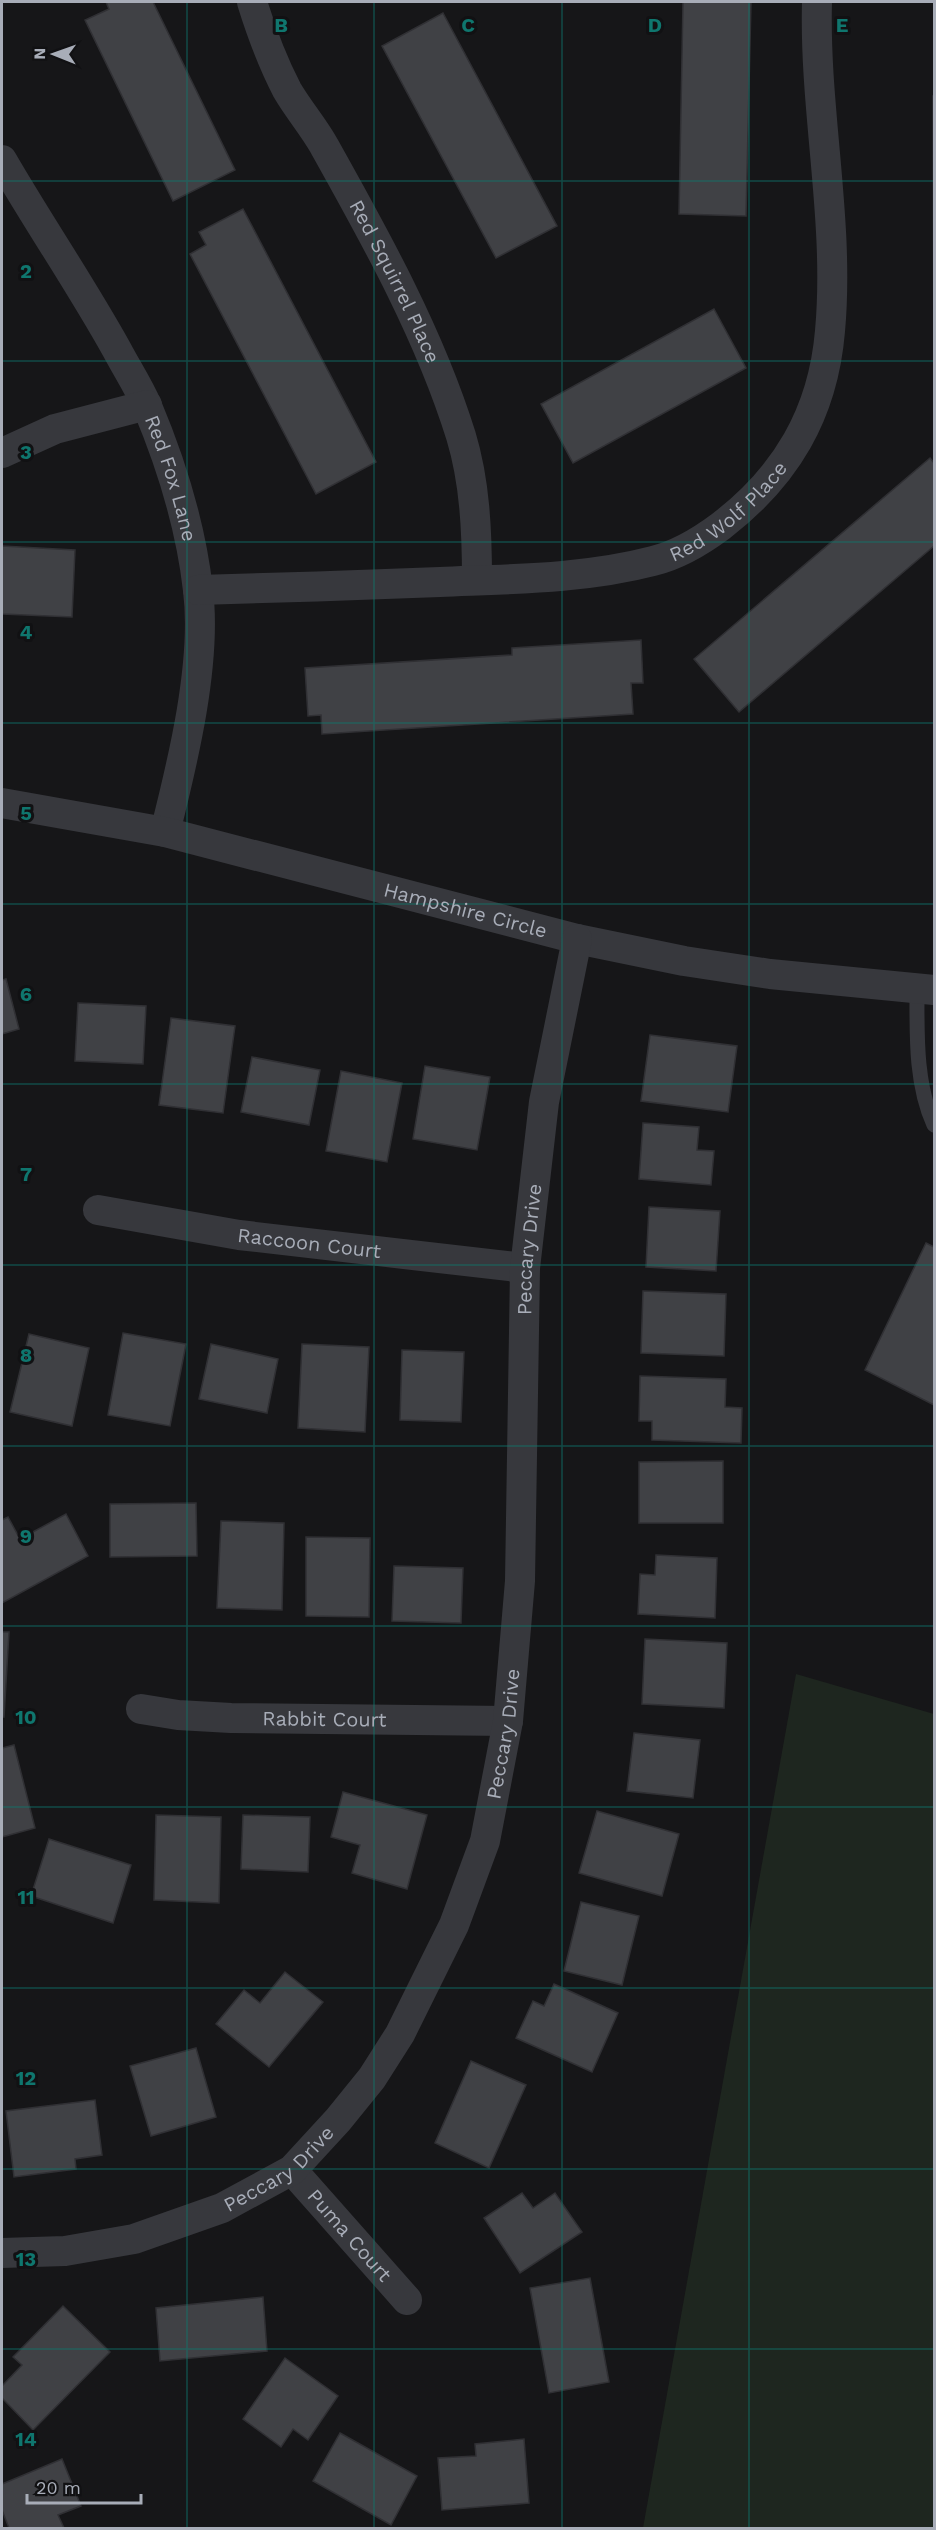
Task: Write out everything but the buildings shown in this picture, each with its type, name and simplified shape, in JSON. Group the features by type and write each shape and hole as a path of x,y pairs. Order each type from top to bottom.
{"street":[{"name":"Red Squirrel Place","path":"252,2 287,90 321,141 380,250 416,322 440,378 461,437 472,493 477,535 477,580"},
{"name":"Red Wolf Place","path":"198,590 544,578 655,561 700,542 766,486 790,456 812,411 823,371 830,332 830,237 817,2"},
{"name":"Red Fox Lane","path":"2,160 100,320 147,405 167,459 179,503 198,590 199,628 191,709 177,785 165,832"},
{"path":"2,453 55,429 147,405"},
{"name":"Hampshire Circle","path":"2,803 165,832 577,939 684,961 770,974 926,989"},
{"name":"Peccary Drive","path":"2,2253 65,2251 134,2239 222,2208 292,2170 338,2120 372,2078 400,2034 438,1959 472,1881 485,1841 508,1721 520,1581 525,1268 544,1102 577,939"},
{"name":"Raccoon Court","path":"98,1210 239,1235 525,1268"},
{"name":"Rabbit Court","path":"141,1709 178,1715 231,1718 508,1721"},
{"name":"Puma Court","path":"292,2170 406,2300"}],"lane":[{"path":"926,989 916,1028 921,1081 928,1112 934,1125"}],"shaded area":[{"path":"796,1674 934,1714 934,2528 643,2528"}]}
